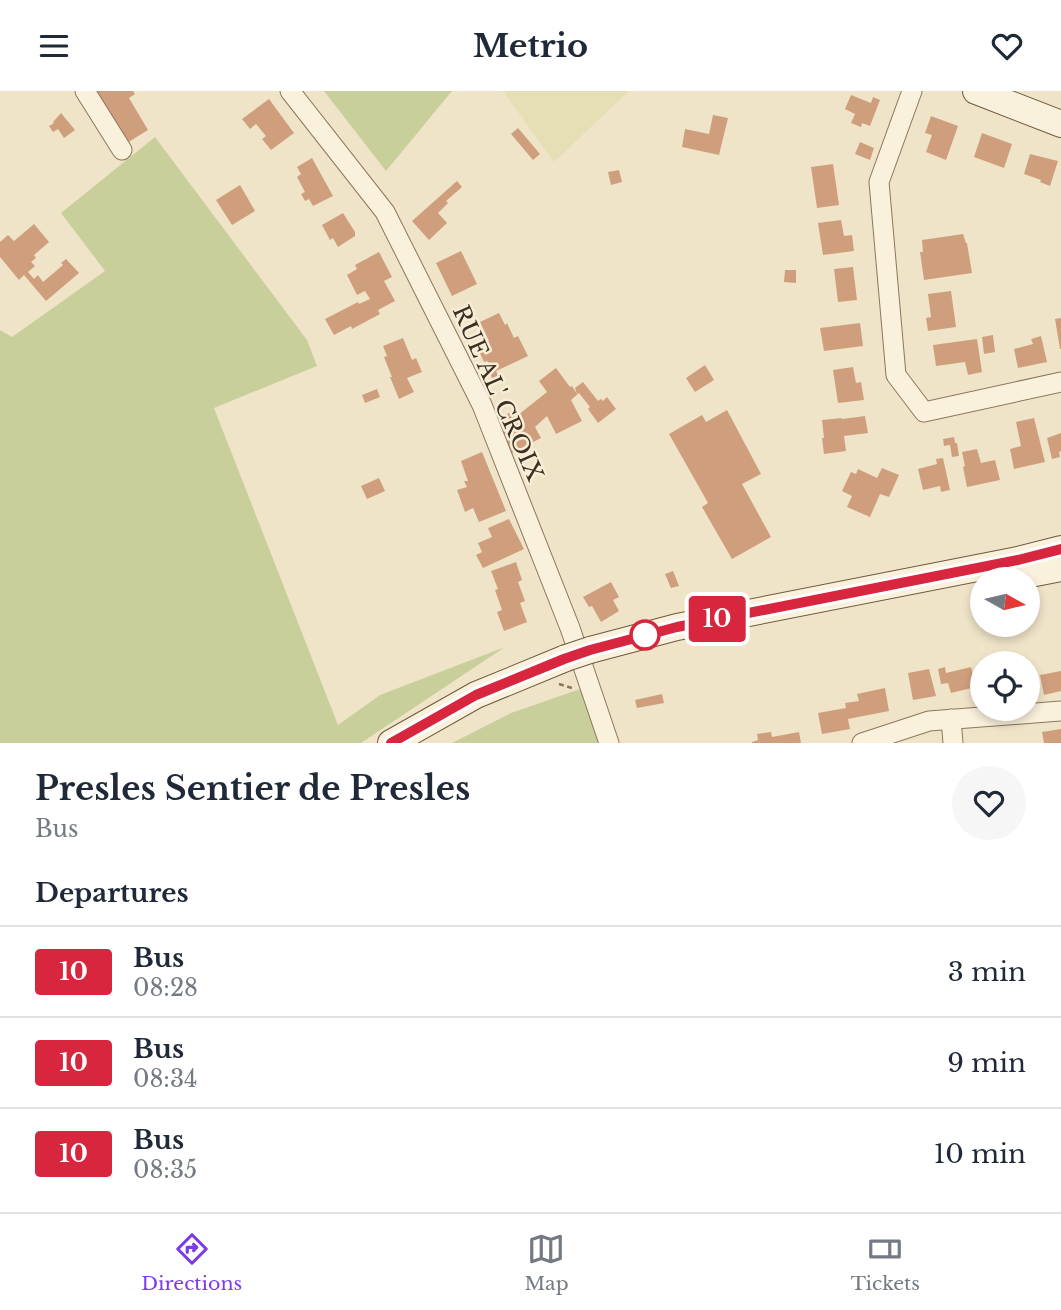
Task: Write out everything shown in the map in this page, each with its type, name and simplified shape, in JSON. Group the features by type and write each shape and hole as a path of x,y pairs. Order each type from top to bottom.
{"main road":[{"path":"976,91 1061,124"},
{"path":"391,743 476,695 580,663 677,627 1018,560 1061,549"},
{"path":"1040,572 1061,568"},
{"path":"417,743 459,717 580,663 702,636 970,585"}],"street":[{"path":"85,91 122,150"},
{"name":"RUE AL' CROIX","path":"290,91 385,212 482,405 570,628 609,743"},
{"path":"912,91 879,183 896,375 924,412 1061,382"},
{"path":"862,743 929,721 1061,711"},
{"path":"951,719 953,743"}],"shaded area":[{"path":"503,91 629,91 554,162"}],"green space":[{"path":"324,91 452,91 386,171"},
{"path":"155,137 307,340 317,366 214,408 338,725 380,695 505,647 361,743 0,743 0,330 12,337 105,271 61,213"},
{"path":"583,688 605,743 452,743 511,713"}],"building":[{"path":"94,91 133,91 135,94 129,98 148,130 127,143"},
{"path":"851,95 871,103 873,97 880,100 870,126 862,123 861,127 851,123 855,114 845,109"},
{"path":"269,99 294,133 271,150 262,139 266,136 256,124 250,129 242,119"},
{"path":"61,113 75,130 64,138 58,129 53,132 49,126"},
{"path":"713,115 728,118 719,155 682,147 685,129 709,134"},
{"path":"931,116 958,126 946,160 926,152 932,135 925,133"},
{"path":"518,128 540,154 533,160 511,134"},
{"path":"982,133 1012,144 1004,168 974,157"},
{"path":"860,142 874,148 870,160 855,154"},
{"path":"1030,154 1058,161 1050,186 1024,174"},
{"path":"312,158 333,196 313,206 309,199 305,201 301,194 305,192 297,177 301,174 297,167"},
{"path":"833,164 839,205 817,208 811,167"},
{"path":"619,170 622,182 611,185 608,172"},
{"path":"457,181 462,187 446,201 448,203 438,213 447,223 429,240 412,221"},
{"path":"240,185 255,211 232,225 216,200"},
{"path":"343,213 355,236 338,247 333,238 330,240 322,225"},
{"path":"841,220 844,236 852,235 854,251 823,255 818,223"},
{"path":"34,224 49,242 34,255 36,258 31,262 35,266 28,272 34,279 38,275 43,282 63,265 61,263 66,259 79,273 46,301 24,275 19,280 0,257 0,242 8,235 14,241"},
{"path":"963,234 972,273 924,280 920,252 923,252 922,240"},
{"path":"461,251 477,284 452,296 436,263"},
{"path":"379,252 392,277 384,281 395,301 378,310 380,314 334,335 325,319 358,302 359,304 370,299 365,291 357,295 347,275 357,269 355,265"},
{"path":"853,267 857,300 838,302 834,269"},
{"path":"785,270 796,270 796,283 784,282"},
{"path":"951,291 956,327 928,331 926,318 931,317 928,294"},
{"path":"499,313 514,338 518,336 528,356 496,371 499,377 493,380 486,365 489,363 484,362 477,347 489,341 480,322"},
{"path":"1061,318 1061,349 1060,349 1055,319"},
{"path":"860,323 863,346 824,351 820,328"},
{"path":"993,335 995,352 984,354 982,337"},
{"path":"1041,336 1047,362 1018,368 1014,349 1033,344 1031,339"},
{"path":"403,338 412,360 416,358 422,372 407,378 414,392 399,399 390,377 383,346"},
{"path":"977,339 982,372 968,375 965,362 936,366 933,345"},
{"path":"705,365 714,380 695,392 686,378"},
{"path":"853,367 856,383 861,382 864,400 838,403 833,370"},
{"path":"556,368 577,394 575,388 583,382 598,401 607,397 616,409 598,423 579,393 571,400 582,421 556,434 547,416 535,427 541,438 512,453 495,420 515,410 518,415 547,392 539,381"},
{"path":"377,389 380,397 365,403 362,395"},
{"path":"727,410 761,474 742,484 771,537 732,559 702,507 708,503 669,434 702,415 706,422"},
{"path":"865,416 868,433 844,436 846,451 824,454 822,420"},
{"path":"1034,418 1045,462 1014,469 1010,449 1021,446 1016,422"},
{"path":"1061,433 1060,457 1052,459 1047,438"},
{"path":"954,437 959,456 952,457 950,445 944,446 943,439"},
{"path":"977,449 981,463 995,460 1000,480 967,487 962,452"},
{"path":"482,452 506,511 479,522 473,508 465,512 457,490 467,487 464,481 468,481 461,461"},
{"path":"943,458 950,490 941,492 940,486 923,490 918,469 937,464 936,459"},
{"path":"882,468 899,475 889,497 880,494 870,517 847,507 852,496 842,491 851,472 856,474 858,469 877,478"},
{"path":"379,478 385,491 367,499 361,486"},
{"path":"509,519 524,549 483,568 476,555 482,552 478,543 492,537 488,528"},
{"path":"516,562 522,580 518,582 525,601 520,603 527,622 504,631 497,612 502,610 495,590 498,589 491,571"},
{"path":"673,571 679,586 671,588 665,574"},
{"path":"611,582 619,597 613,600 619,611 601,622 583,597"},
{"path":"945,667 946,673 970,667 970,688 951,693 948,683 941,684 938,669"},
{"path":"929,669 936,696 913,700 908,673"},
{"path":"1061,671 1061,691 1044,695 1040,675"},
{"path":"885,688 889,711 848,719 850,729 822,734 818,713 846,708 845,703 859,701 857,694"},
{"path":"662,694 664,703 637,708 635,700"},
{"path":"1061,729 1061,743 1044,743 1042,732"},
{"path":"771,732 772,737 799,732 801,743 752,743 758,740 757,734"}],"bus line":[{"name":"10","path":"391,743 476,695 590,650 677,627 1018,560 1061,549"}]}
